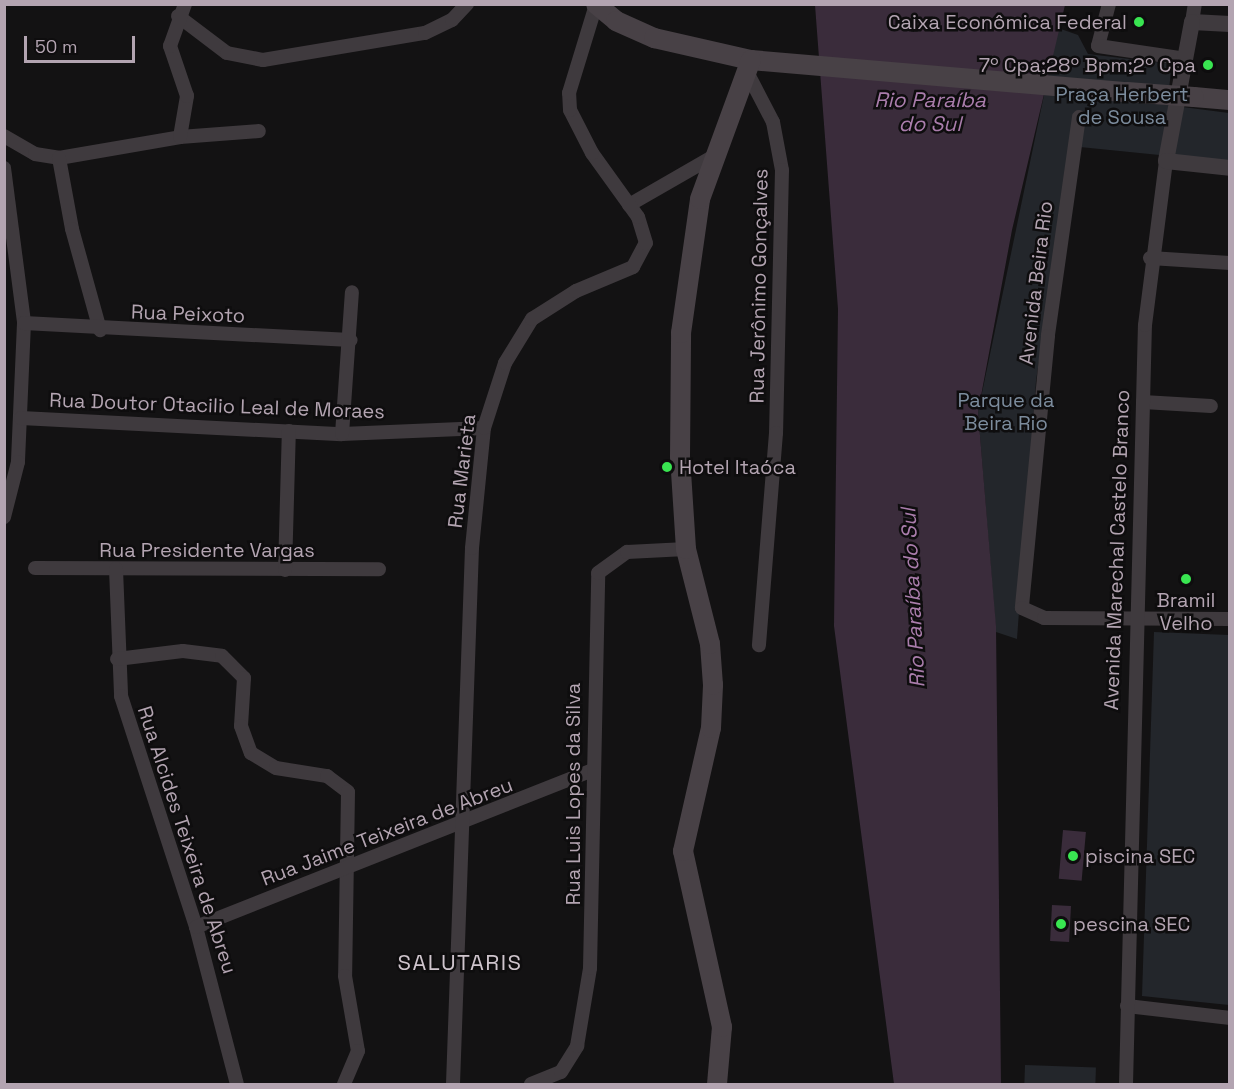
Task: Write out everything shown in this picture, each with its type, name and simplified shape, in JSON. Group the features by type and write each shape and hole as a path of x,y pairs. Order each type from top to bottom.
{"main road":[{"path":"596,6 654,38 749,67 779,61 1230,100"},
{"path":"717,1084 722,1027 683,851 711,728 713,685 710,644 686,549 680,457 683,303 693,230 716,154 749,67"}],"street":[{"path":"182,10 227,53 263,60 425,33 452,20 467,4"},
{"path":"1109,4 1098,46 1186,59"},
{"path":"1195,4 1192,22 1230,24"},
{"name":"Rua Marieta","path":"453,1084 471,548 484,428 505,363 532,319 576,291 621,273 641,256 644,230 570,110 569,93 596,6"},
{"path":"180,137 188,110 171,58 182,10"},
{"name":"Avenida Marechal Castelo Branco","path":"1126,1084 1134,620 1150,258 1192,22"},
{"name":"Rua Jerônimo Gonçalves","path":"749,67 773,122 782,170 776,433 759,645"},
{"name":"Avenida Beira Rio","path":"1079,117 1048,336 1021,597 1024,611 1044,618 1134,620"},
{"path":"4,136 35,154 60,158 180,137 259,131"},
{"path":"629,205 716,154"},
{"path":"60,158 72,229 100,330"},
{"path":"1166,160 1230,168"},
{"path":"4,168 24,323 18,462 4,517"},
{"path":"1150,258 1230,263"},
{"path":"342,434 351,340 352,292"},
{"name":"Rua Peixoto","path":"24,323 100,330 351,340"},
{"path":"1143,402 1211,406"},
{"name":"Rua Doutor Otacilio Leal de Moraes","path":"21,418 342,434 484,428"},
{"path":"285,570 288,431"},
{"name":"Rua Luis Lopes da Silva","path":"531,1084 561,1072 582,1028 593,904 591,771 598,573 627,552 686,549"},
{"name":"Rua Presidente Vargas","path":"35,568 379,569"},
{"name":"Rua Alcides Teixeira de Abreu","path":"116,569 117,659 134,747 196,927 237,1084"},
{"path":"1134,620 1230,620"},
{"path":"117,659 204,652 235,665 247,693 243,742 251,753 276,768 327,776 348,792 350,868 345,976 358,1051 344,1084"},
{"name":"Rua Jaime Teixeira de Abreu","path":"196,927 462,825 591,771"},
{"path":"1127,1006 1230,1018"}],"green space":[{"name":"Parque da Beira Rio","path":"1058,28 1078,35 1088,54 1172,64 1167,105 1229,113 1229,162 1070,146 1036,381 1017,639 996,632 978,412"},
{"path":"1154,632 1229,635 1229,1005 1142,996"},
{"path":"1025,1065 1096,1067 1095,1084 1024,1084"}],"water":[{"name":"Rio Paraíba do Sul","path":"815,5 1065,5 1012,230 978,412 996,626 1001,1084 894,1084 834,626 838,309"},
{"name":"piscina SEC","path":"1063,830 1086,832 1082,881 1059,879"},
{"name":"pescina SEC","path":"1052,905 1071,906 1069,942 1050,941"}],"place":[{"name":"Caixa Econômica Federal","path":"1139,22"},
{"name":"7º Cpa;28º Bpm;2º Cpa","path":"1208,65"},
{"name":"Hotel Itaóca","path":"667,467"},
{"name":"Bramil Velho","path":"1186,579"},
{"name":"piscina SEC","path":"1073,856"},
{"name":"pescina SEC","path":"1061,924"}],"district":[{"name":"SALUTARIS","path":"460,963"}],"park label":[{"name":"Praça Herbert de Sousa","path":"1122,106"}]}
